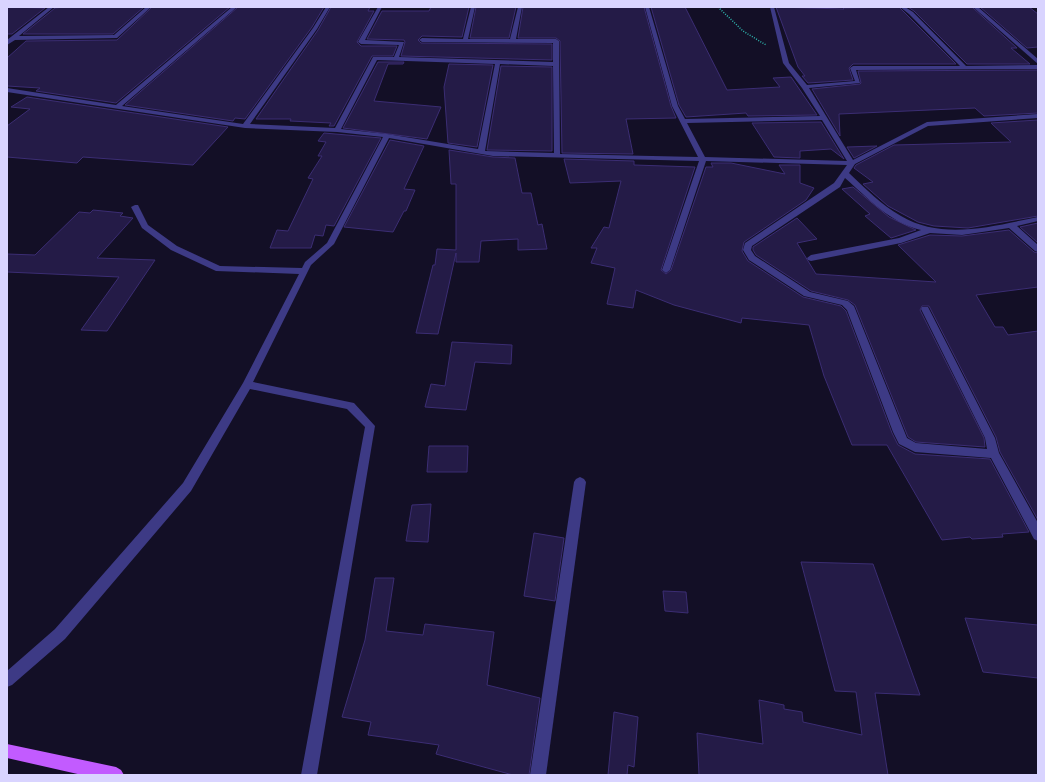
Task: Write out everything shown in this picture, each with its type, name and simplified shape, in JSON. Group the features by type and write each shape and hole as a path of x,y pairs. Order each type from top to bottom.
{"main road":[{"path":"7,751 116,775"}],"street":[{"path":"7,43 52,7"},
{"path":"13,38 115,37 149,7"},
{"path":"117,107 236,7"},
{"path":"245,126 328,7"},
{"path":"380,7 361,42 402,43 396,58"},
{"path":"465,40 473,7"},
{"path":"513,39 520,7"},
{"path":"647,7 675,106 703,160 666,270"},
{"path":"772,7 786,62 805,88 852,163"},
{"path":"902,7 911,13 964,67"},
{"path":"975,7 1038,62"},
{"path":"422,40 513,39 556,41 557,155"},
{"path":"337,130 375,58 556,64"},
{"path":"481,152 498,62"},
{"path":"805,88 858,82 853,68 1038,67"},
{"path":"7,90 245,126 337,130 387,136 493,154 852,163 927,124 1038,116"},
{"path":"683,121 823,118"},
{"path":"7,680 60,634 187,487 247,385 304,271 308,264 330,244 387,136"},
{"path":"852,163 837,185 748,245 747,250 752,258 807,294 845,303 851,308 898,432 904,441 915,447 994,454"},
{"path":"845,174 888,211 917,227 949,233 1038,220"},
{"path":"135,207 144,226 174,248 219,268 304,271"},
{"path":"1011,225 1038,249"},
{"path":"811,258 901,240 932,230"},
{"path":"925,310 990,438 994,454 1038,536"},
{"path":"247,385 350,406 370,426 310,775"},
{"path":"538,775 580,482"}],"path":[{"path":"718,7 743,31 761,43 783,52"}],"building":[{"path":"7,7 45,8 12,34 7,34"},
{"path":"144,7 113,34 23,34 55,8"},
{"path":"152,7 230,7 116,103 36,91 40,88 7,86 7,58 26,41 117,40"},
{"path":"238,7 324,7 312,27 245,119 235,118 233,121 125,105"},
{"path":"331,7 370,7 368,11 374,11 357,42 361,46 397,46 393,56 372,56 334,126 329,126 331,123 290,121 291,119 256,119 318,30"},
{"path":"431,7 469,7 462,37 422,36 418,40 421,43 552,44 552,60 401,56 405,42 404,40 367,39 382,11 429,11"},
{"path":"476,7 516,7 509,38 470,38"},
{"path":"523,7 644,7 671,106 676,118 626,119 633,154 562,153 560,41 556,38 518,38"},
{"path":"651,7 685,7 727,90 780,87 773,78 791,77 817,115 748,116 746,113 686,117 679,105"},
{"path":"776,7 844,9 843,8 899,7 956,64 853,64 849,68 853,80 808,83 802,76 805,76 798,67"},
{"path":"908,7 972,7 1017,48 1011,48 1030,64 967,64 914,11"},
{"path":"980,7 1029,7 1038,14 1038,47 1027,48"},
{"path":"378,62 404,62 403,64 388,64 374,101 441,107 427,139 343,128"},
{"path":"449,64 493,65 477,147 448,143 444,87"},
{"path":"501,66 552,67 552,151 487,150"},
{"path":"1038,70 1038,113 984,116 975,108 839,114 840,136 812,89 860,84 858,71"},
{"path":"27,97 228,127 193,165 83,157 77,163 7,157 7,126 30,109 11,107"},
{"path":"1038,120 1038,216 968,228 934,226 918,222 888,206 863,184 873,182 854,168 856,165 894,145 1011,142 991,123"},
{"path":"821,122 844,159 831,149 800,151 800,158 774,157 752,123"},
{"path":"324,133 381,138 334,226 326,225 323,236 315,235 311,248 270,248 277,230 288,231 313,179 308,178 322,156 318,156 326,142 318,141"},
{"path":"390,140 424,146 404,189 415,190 406,211 404,211 393,232 344,227"},
{"path":"877,146 854,158 847,147"},
{"path":"449,150 493,157 515,158 522,193 531,193 538,225 542,224 547,249 518,250 518,239 481,241 479,262 456,262 456,253 438,334 416,333 433,265 435,265 437,249 456,250 456,184 451,184"},
{"path":"564,159 634,161 634,165 695,167 661,270 666,274 671,270 706,167 713,167 711,163 731,163 785,174 779,165 800,165 800,183 814,188 806,200 744,242 742,251 748,261 803,297 841,306 846,311 892,433 898,445 915,454 990,459 1029,532 1002,534 1003,537 972,539 970,537 942,540 887,445 852,445 824,376 809,325 742,318 741,323 674,305 636,290 633,308 607,304 615,268 591,263 597,248 591,248 604,227 609,228 621,181 570,183"},
{"path":"853,187 889,217 916,230 891,238 865,216 870,214 842,189"},
{"path":"93,210 123,213 120,216 133,218 97,258 155,260 107,331 81,330 119,277 7,272 7,254 35,255 79,212 90,213"},
{"path":"797,218 817,239 797,243 816,274 936,282 898,245 930,235 962,236 1009,230 1034,252 1038,253 1038,287 976,295 995,327 1003,327 1008,335 1038,331 1038,520 1000,452 996,437 929,306 922,306 920,310 984,438 985,447 916,442 908,437 855,305 848,300 811,291 756,255 753,247"},
{"path":"1038,223 1038,243 1020,227"},
{"path":"452,342 512,345 511,364 475,362 466,410 425,407 431,384 445,386"},
{"path":"429,446 468,446 467,472 427,472"},
{"path":"431,504 428,542 406,541 412,505"},
{"path":"534,533 564,538 555,601 524,596"},
{"path":"801,562 873,564 920,695 875,693 888,775 699,775 697,733 763,744 759,700 784,705 784,709 802,712 803,722 862,735 856,692 835,691"},
{"path":"375,578 394,578 386,631 423,635 425,624 494,632 487,685 540,698 529,775 513,775 436,754 439,745 368,735 371,722 342,717 365,640"},
{"path":"663,591 686,592 688,613 665,611"},
{"path":"965,618 1038,625 1038,678 983,672"},
{"path":"614,712 638,717 634,767 628,765 627,775 608,775"}]}
